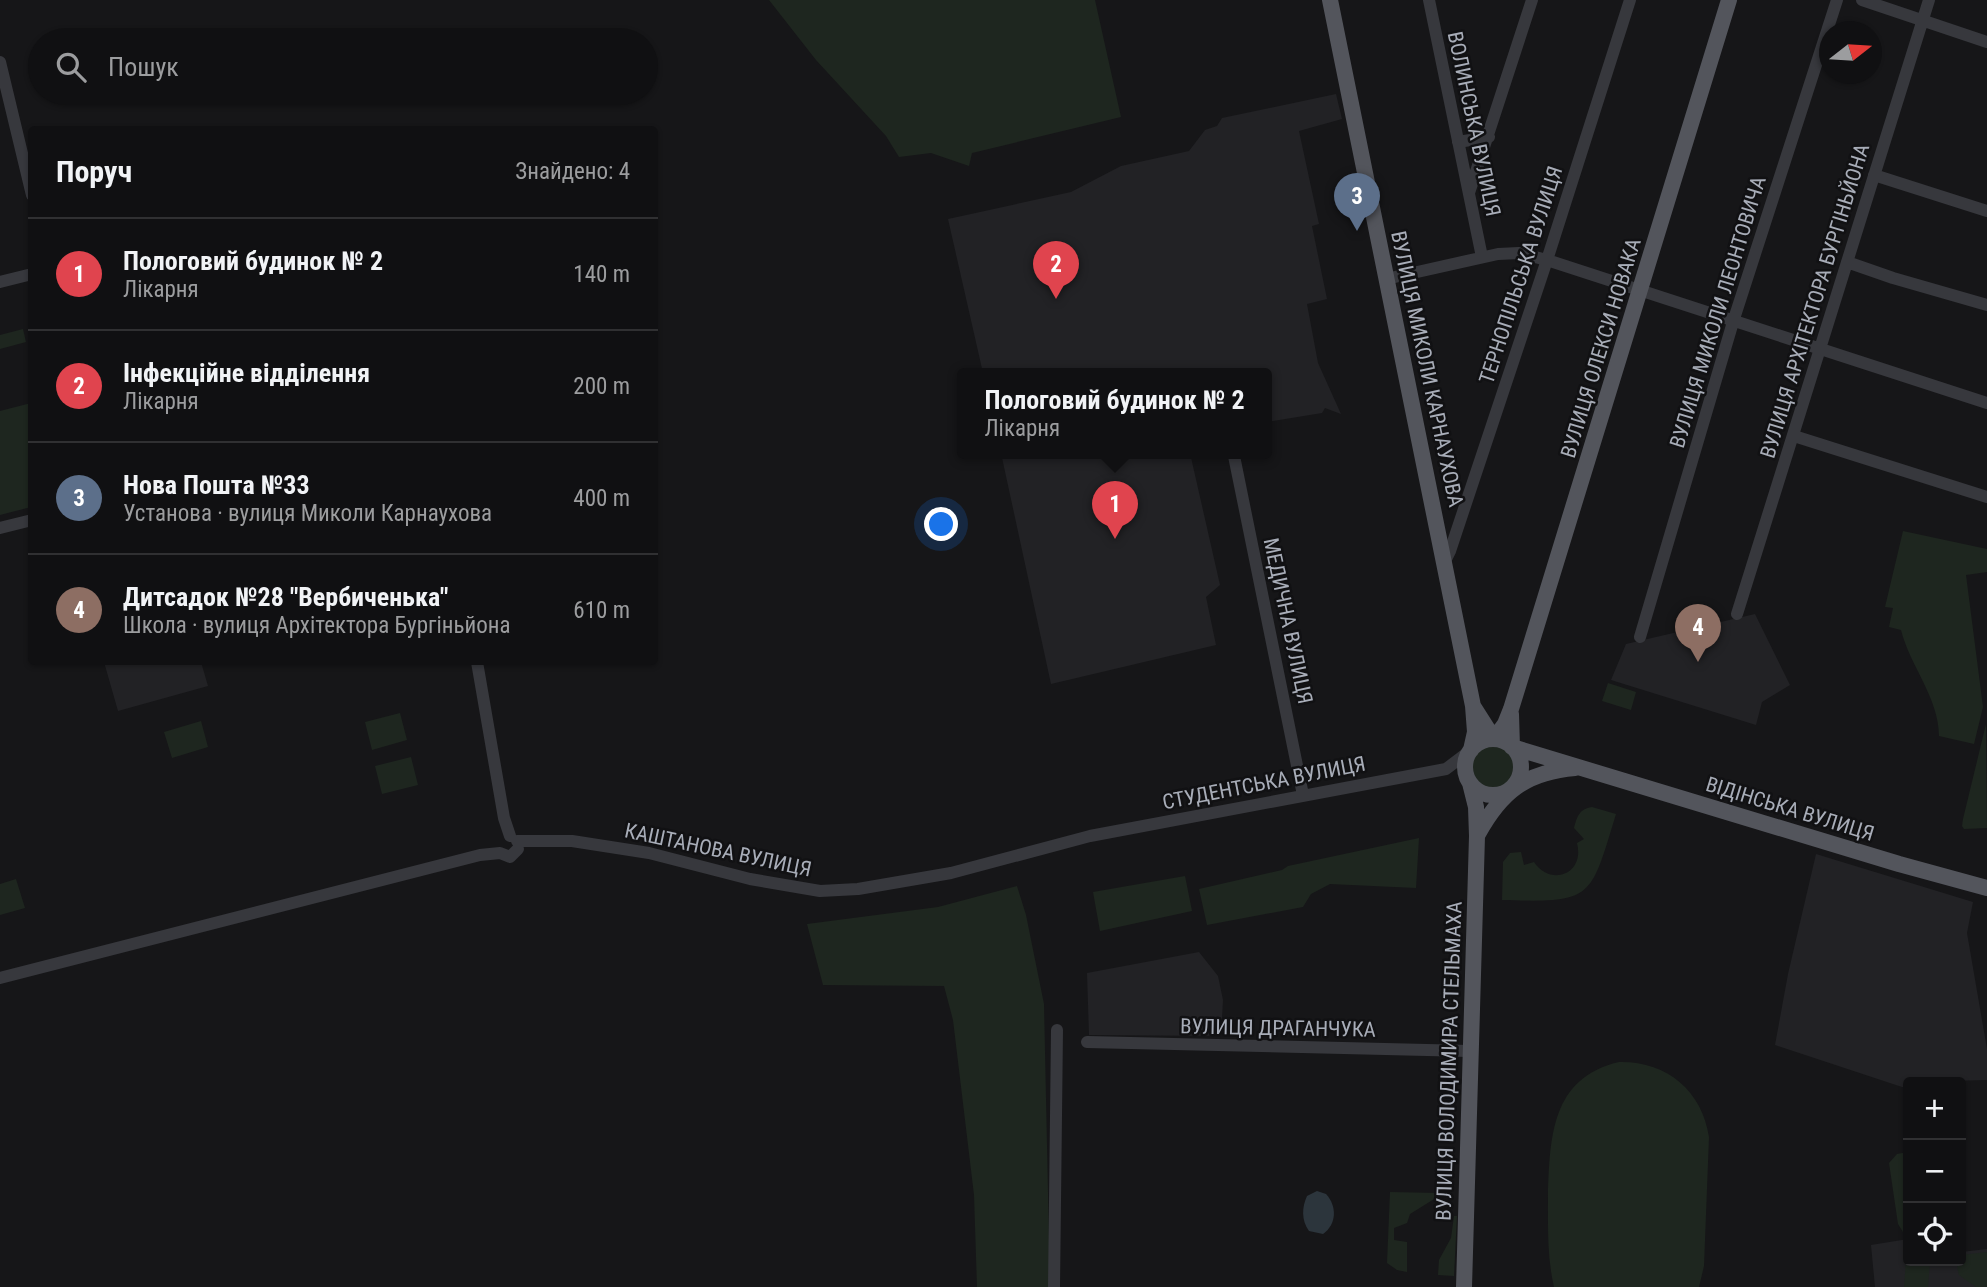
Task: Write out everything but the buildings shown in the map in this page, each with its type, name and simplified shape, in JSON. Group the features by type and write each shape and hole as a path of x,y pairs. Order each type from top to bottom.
{"main road":[{"name":"ВУЛИЦЯ МИКОЛИ КАРНАУХОВА","path":"1330,0 1473,706 1475,732 1471,750"},
{"name":"ВУЛИЦЯ ОЛЕКСИ НОВАКА","path":"1494,739 1505,724 1511,709 1729,0"},
{"name":"ВУЛИЦЯ МИКОЛИ КАРНАУХОВА","path":"1473,706 1494,739"},
{"name":"ВУЛИЦЯ ОЛЕКСИ НОВАКА","path":"1511,709 1513,747"},
{"path":"1494,739 1513,747 1521,769 1519,777 1509,790 1493,795 1484,793 1470,783 1465,769 1471,750 1481,742 1494,739"},
{"name":"ВІДІНСЬКА ВУЛИЦЯ","path":"1513,747 1987,888"},
{"name":"ВІДІНСЬКА ВУЛИЦЯ","path":"1509,790 1537,775 1561,769 1582,768"},
{"name":"ВУЛИЦЯ ВОЛОДИМИРА СТЕЛЬМАХА","path":"1464,1287 1477,836 1476,807 1470,783"},
{"name":"ВУЛИЦЯ ВОЛОДИМИРА СТЕЛЬМАХА","path":"1477,836 1490,812 1509,790"}],"street":[{"name":"ВОЛИНСЬКА ВУЛИЦЯ","path":"1429,0 1482,257"},
{"path":"1469,194 1532,0"},
{"name":"ТЕРНОПІЛЬСЬКА ВУЛИЦЯ","path":"1444,561 1450,551 1547,260 1630,0"},
{"name":"ВУЛИЦЯ МИКОЛИ ЛЕОНТОВИЧА","path":"1640,637 1732,322 1837,0"},
{"path":"1862,0 1987,42"},
{"name":"ВУЛИЦЯ АРХІТЕКТОРА БУРГІНЬЙОНА","path":"1737,614 1928,0"},
{"path":"0,62 28,178"},
{"path":"1458,142 1489,137"},
{"path":"1874,175 1987,211"},
{"path":"1386,279 1482,257 1519,253 1987,403"},
{"path":"1847,262 1987,305"},
{"path":"0,282 28,275"},
{"path":"1794,436 1987,497"},
{"name":"МЕДИЧНА ВУЛИЦЯ","path":"1235,459 1303,795"},
{"path":"0,528 28,521"},
{"path":"478,665 508,844"},
{"path":"1446,769 1471,750"},
{"path":"1446,769 1459,773 1470,783"},
{"name":"СТУДЕНТСЬКА ВУЛИЦЯ","path":"1090,836 1446,769"},
{"name":"КАШТАНОВА ВУЛИЦЯ","path":"0,978 480,855 508,844 572,841 649,853 750,879 820,891 858,890 951,873 1090,836"},
{"path":"1054,1287 1057,1030"},
{"name":"ВУЛИЦЯ ДРАГАНЧУКА","path":"1087,1042 1469,1051"}],"shaded area":[{"path":"769,0 1095,0 1121,117 972,153 969,166 931,153 899,157 886,136 816,60"},
{"path":"1336,94 1342,119 1299,131 1319,224 1312,226 1327,299 1307,304 1318,363 1341,414 1325,408 1322,413 1272,421 1272,368 982,368 948,219 1071,192 1121,166 1189,151 1205,130 1217,126 1222,118"},
{"path":"23,329 26,342 0,349 0,335"},
{"path":"28,404 28,508 0,515 0,411"},
{"path":"1002,459 1191,459 1220,585 1206,597 1216,645 1051,684"},
{"path":"1903,531 1987,549 1987,572 1966,575 1983,707 1974,744 1939,736 1934,708 1901,630 1889,627 1893,608 1885,607"},
{"path":"1755,614 1790,685 1762,702 1756,725 1611,680 1626,644"},
{"path":"105,665 202,665 208,686 118,711"},
{"path":"1608,683 1636,692 1631,710 1602,701"},
{"path":"400,713 407,740 372,750 365,722"},
{"path":"201,721 208,747 172,758 164,732"},
{"path":"1986,724 1987,828 1964,829 1963,819"},
{"path":"1493,745 1502,746 1509,751 1514,758 1514,776 1509,783 1502,788 1493,789 1484,788 1477,783 1472,776 1471,767 1472,758 1477,751 1484,746"},
{"path":"411,757 418,785 382,794 375,766"},
{"path":"1592,807 1616,814 1600,864 1584,890 1572,897 1555,900 1502,900 1503,862 1510,853 1521,852 1524,865 1534,862 1549,874 1565,874 1571,869 1576,863 1577,843 1584,839 1574,828 1576,820 1581,812"},
{"path":"1419,838 1416,888 1330,884 1311,894 1303,907 1207,925 1199,889 1282,870 1288,866"},
{"path":"1816,854 1973,902 1967,933 1987,1049 1987,1080 1966,1081 1966,1077 1903,1077 1902,1087 1775,1045 1788,974"},
{"path":"1185,876 1192,911 1100,931 1093,892"},
{"path":"16,879 25,908 0,915 0,884"},
{"path":"1017,886 1026,915 1044,1004 1050,1287 977,1287 974,1195 953,1020 944,986 823,985 807,924 938,907"},
{"path":"1199,952 1218,976 1223,1000 1221,1036 1089,1035 1087,973"},
{"path":"1619,1062 1636,1063 1666,1073 1690,1092 1705,1120 1709,1137 1704,1266 1699,1287 1554,1287 1548,1231 1553,1132 1567,1096 1580,1081 1597,1070"},
{"path":"1903,1153 1903,1232 1898,1224 1889,1163 1897,1154"},
{"path":"1317,1191 1326,1194 1334,1209 1331,1225 1323,1234 1309,1231 1304,1218 1303,1209 1307,1196"},
{"path":"1390,1192 1438,1193 1439,1196 1410,1214 1407,1223 1394,1228 1394,1240 1407,1242 1407,1272 1397,1270 1387,1263"},
{"path":"1454,1216 1457,1216 1454,1276 1438,1275 1439,1260 1451,1238"},
{"path":"1903,1240 1903,1266 1966,1266 1966,1251 1987,1249 1987,1287 1875,1287 1871,1245"},
{"path":"1987,1252 1987,1287 1976,1287 1959,1275 1957,1266 1966,1266 1966,1254"},
{"path":"1906,1266 1930,1266 1928,1287 1904,1287"}],"place":[{"name":"Нова Пошта №33","path":"1357,231"},
{"name":"Інфекційне відділення","path":"1056,299"},
{"name":"Пологовий будинок № 2","path":"1115,539"},
{"name":"Дитсадок №28 \"Вербиченька\"","path":"1698,662"}]}
